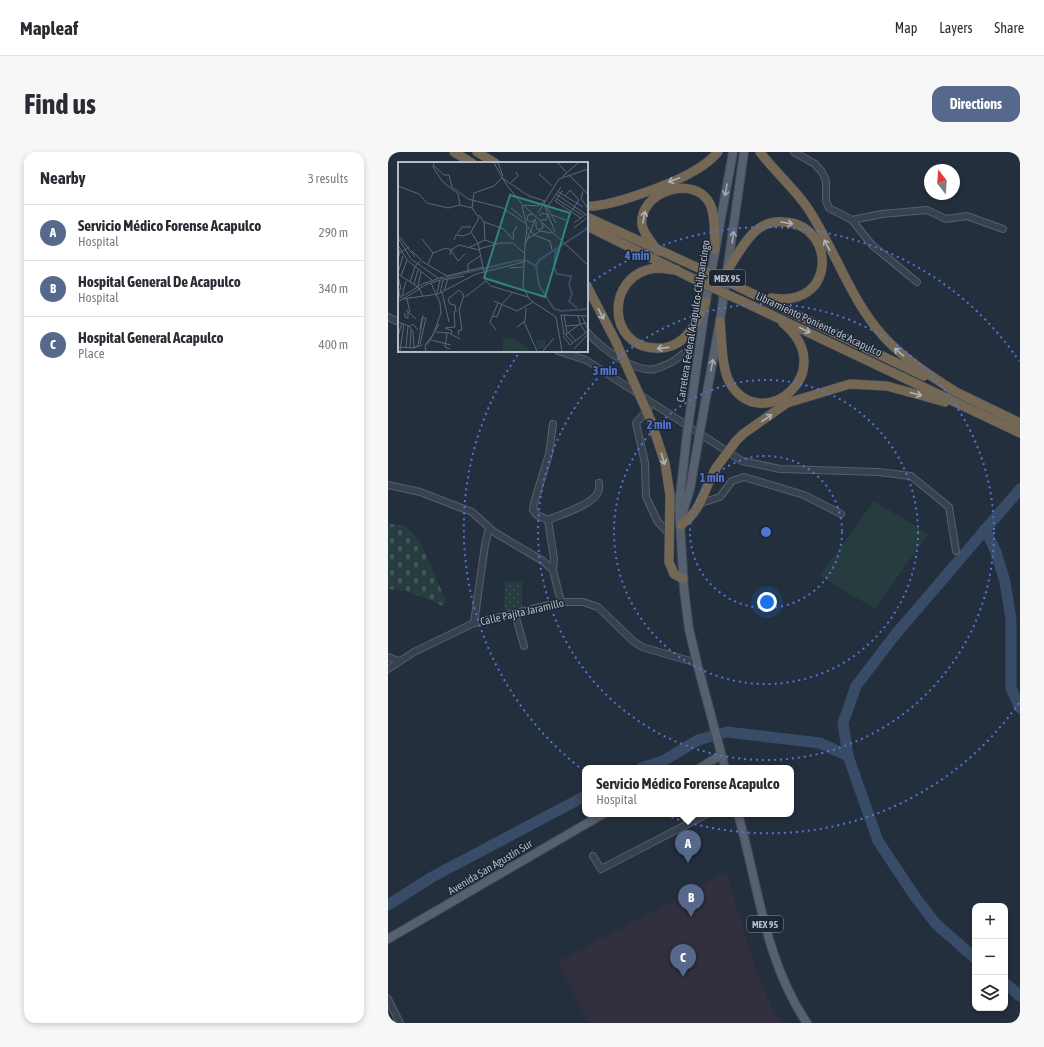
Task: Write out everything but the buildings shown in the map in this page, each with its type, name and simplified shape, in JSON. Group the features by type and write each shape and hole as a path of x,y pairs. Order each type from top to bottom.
{"highway":[{"path":"454,152 470,162"},
{"path":"477,152 493,162"},
{"path":"588,206 601,206 613,203 687,175 706,164 718,152"},
{"path":"760,152 806,207 856,298 880,332 895,348 912,362 954,391"},
{"path":"658,251 644,230 642,220 645,210 650,202 658,196 671,190 683,188 700,192 710,203 713,214 715,250"},
{"name":"Libramiento Poniente de Acapulco","path":"588,217 658,251 760,296 954,391 999,417 1020,433"},
{"path":"728,269 752,235 764,226 771,223 786,222 798,225 810,233 818,243 822,259 820,277 814,287 805,294 793,299 781,300 760,296"},
{"name":"Libramiento Poniente de Acapulco","path":"588,226 700,282 971,408 1020,423"},
{"path":"678,270 657,268 646,271 633,277 624,286 618,301 618,310 626,334 632,341 647,348 661,349 673,346 684,338 691,329 706,302"},
{"path":"588,288 616,342 651,421 665,463 670,495 669,562 674,574 683,579"},
{"path":"720,321 726,372 731,384 740,394 752,401 765,403 779,400 790,393 799,382 803,370 803,356 799,344 791,330 774,316"},
{"path":"681,521 695,513 701,503 716,468 736,441 743,434 787,404 850,384 887,386 971,408"}],"main road":[{"name":"Carretera Federal Acapulco-Chilpancingo","path":"720,750 710,718 689,629 683,579 680,495 687,434 706,302 733,152"},
{"name":"Carretera Federal Acapulco-Chilpancingo","path":"681,521 690,489 720,321 744,152"},
{"path":"703,765 720,750"},
{"name":"MEX 95","path":"720,750 724,765"},
{"name":"Avenida San Agustín Sur","path":"388,940 598,817"},
{"name":"MEX 95","path":"738,817 768,935 786,989 807,1023"}],"street":[{"path":"794,152 815,164 822,172 826,182 826,201 829,208 852,220 872,245 917,282"},
{"path":"852,220 882,214 927,210 946,219 967,216 1003,229"},
{"path":"388,317 398,322"},
{"path":"588,333 598,344 636,367 655,369 672,362 682,353 699,349"},
{"path":"561,352 586,360 742,461 780,469 878,472 910,476 949,507 956,551"},
{"path":"653,404 643,412 636,423 645,463 646,497 658,522 670,535"},
{"path":"548,520 537,515 533,510 549,454 553,424"},
{"path":"701,503 720,497 732,481 744,477 804,495 841,514"},
{"path":"548,520 595,497 599,490 599,483"},
{"path":"388,485 420,492 458,506 478,516 489,528 543,561 553,570"},
{"path":"548,520 554,560 553,570 561,602"},
{"path":"474,623 485,545 489,528"},
{"name":"Calle Pajita Jaramillo","path":"388,669 399,661 437,640 474,623 561,602 583,602 598,607 633,641 642,647 696,663"},
{"path":"515,614 524,646"},
{"path":"388,657 399,661"},
{"path":"593,856 601,869 701,817"},
{"path":"388,999 400,1023"}],"shaded area":[{"path":"726,872 756,971 771,1006 781,1023 588,1023 558,962"}],"green space":[{"path":"874,501 928,534 875,609 820,576"},
{"path":"388,524 404,525 420,541 446,601 443,606 407,591 388,589"},
{"path":"505,582 522,582 522,612 504,614"}],"waterway":[{"path":"972,955 936,924 916,898 878,841 848,756 843,723 856,686 895,635 1020,489"},
{"path":"985,529 996,552 1005,582 1011,619 1011,688 1020,708"},
{"path":"650,765 663,761 698,740 727,732 820,743 848,756"},
{"path":"388,905 432,877 582,798"},
{"path":"1008,986 1020,996"}],"place":[{"name":"Servicio Médico Forense Acapulco","path":"688,863"},
{"name":"Hospital General De Acapulco","path":"691,917"},
{"name":"Hospital General Acapulco","path":"683,977"}]}
